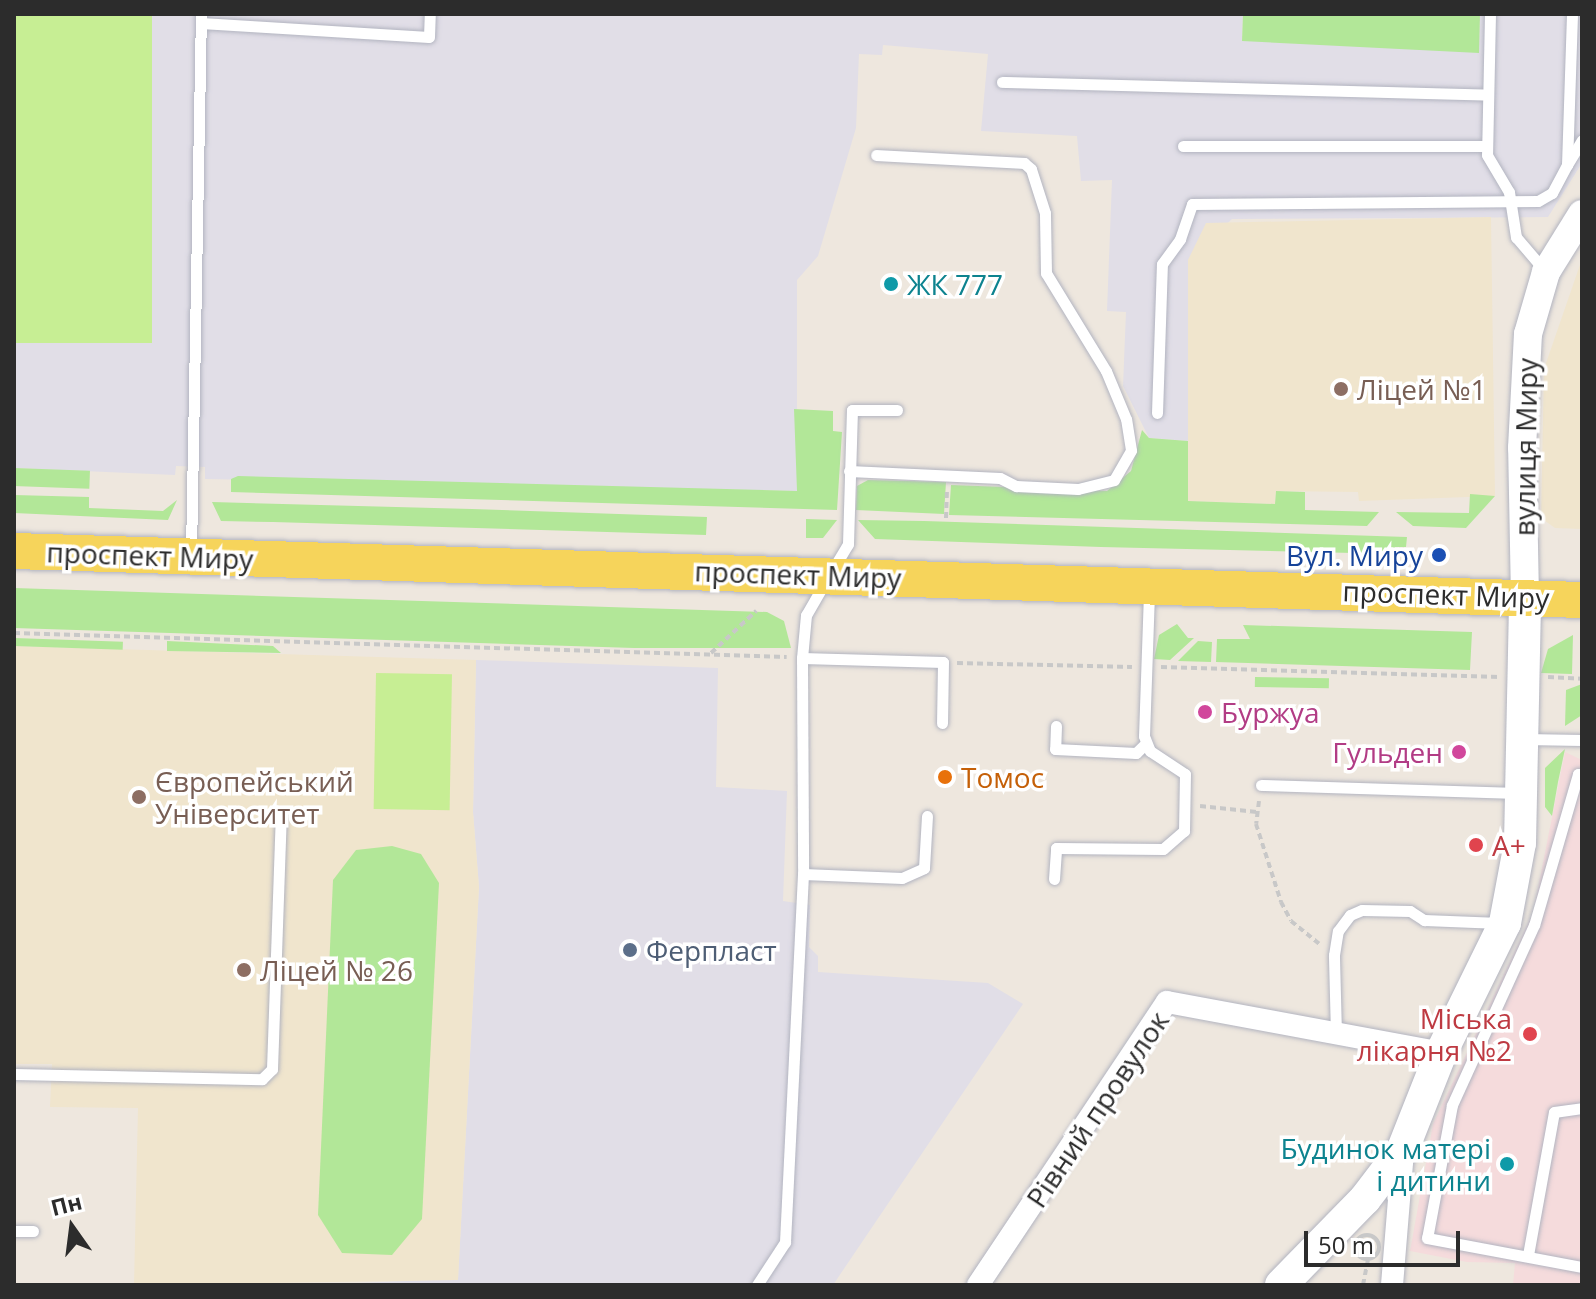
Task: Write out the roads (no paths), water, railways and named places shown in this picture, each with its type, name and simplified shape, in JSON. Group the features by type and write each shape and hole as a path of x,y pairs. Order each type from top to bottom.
{"main road":[{"name":"проспект Миру","path":"14,551 1149,584 1582,600"},
{"path":"1281,1285 1365,1199 1403,1149 1441,1053 1486,994 1517,871 1524,739 1525,598"}],"street":[{"name":"вулиця Миру","path":"1525,598 1523,369 1546,272 1582,214"},
{"name":"Рівний провулок","path":"978,1285 1167,1002 1441,1053"},
{"path":"1392,1285 1403,1149"}],"lane":[{"path":"191,556 201,18 429,37 430,14"},
{"path":"1490,14 1487,146 1510,202 1516,237 1546,272"},
{"path":"1567,165 1572,14"},
{"path":"1002,82 1487,95"},
{"path":"1157,413 1162,264 1180,239 1192,204 1538,201 1552,193 1582,140"},
{"path":"1183,146 1487,146"},
{"path":"849,471 1000,478 1016,486 1093,488 1122,471 1131,436 1106,371 1046,273 1045,213 1031,169 1024,163 876,155"},
{"path":"757,1285 785,1242 803,874 802,658 806,615 848,544 852,410 897,410"},
{"path":"1056,726 1055,749 1136,753 1145,744 1149,584"},
{"path":"802,658 943,662 942,723"},
{"path":"1524,739 1582,740"},
{"path":"1054,879 1056,848 1173,845 1184,831 1185,774 1145,744"},
{"path":"1582,774 1578,774 1534,925 1486,994 1450,1114 1427,1238 1582,1267"},
{"path":"1261,785 1521,793"},
{"path":"803,874 902,878 924,868 927,816"},
{"path":"14,1074 262,1079 272,1069 281,817"},
{"path":"1336,1034 1334,955 1338,931 1350,915 1362,910 1410,911 1424,920 1505,923"},
{"path":"1528,1255 1554,1112 1582,1108"},
{"path":"14,1231 33,1231"}],"place":[{"name":"ЖК 777","path":"891,284"},
{"name":"Ліцей №1","path":"1341,389"},
{"name":"Вул. Миру","path":"1439,555"},
{"name":"Буржуа","path":"1205,712"},
{"name":"Гульден","path":"1459,752"},
{"name":"Томос","path":"945,777"},
{"name":"Європейський Університет","path":"139,797"},
{"name":"A+","path":"1476,845"},
{"name":"Ферпласт","path":"630,950"},
{"name":"Ліцей № 26","path":"244,970"},
{"name":"Міська лікарня №2","path":"1530,1034"},
{"name":"Будинок матері і дитини","path":"1507,1164"}]}
